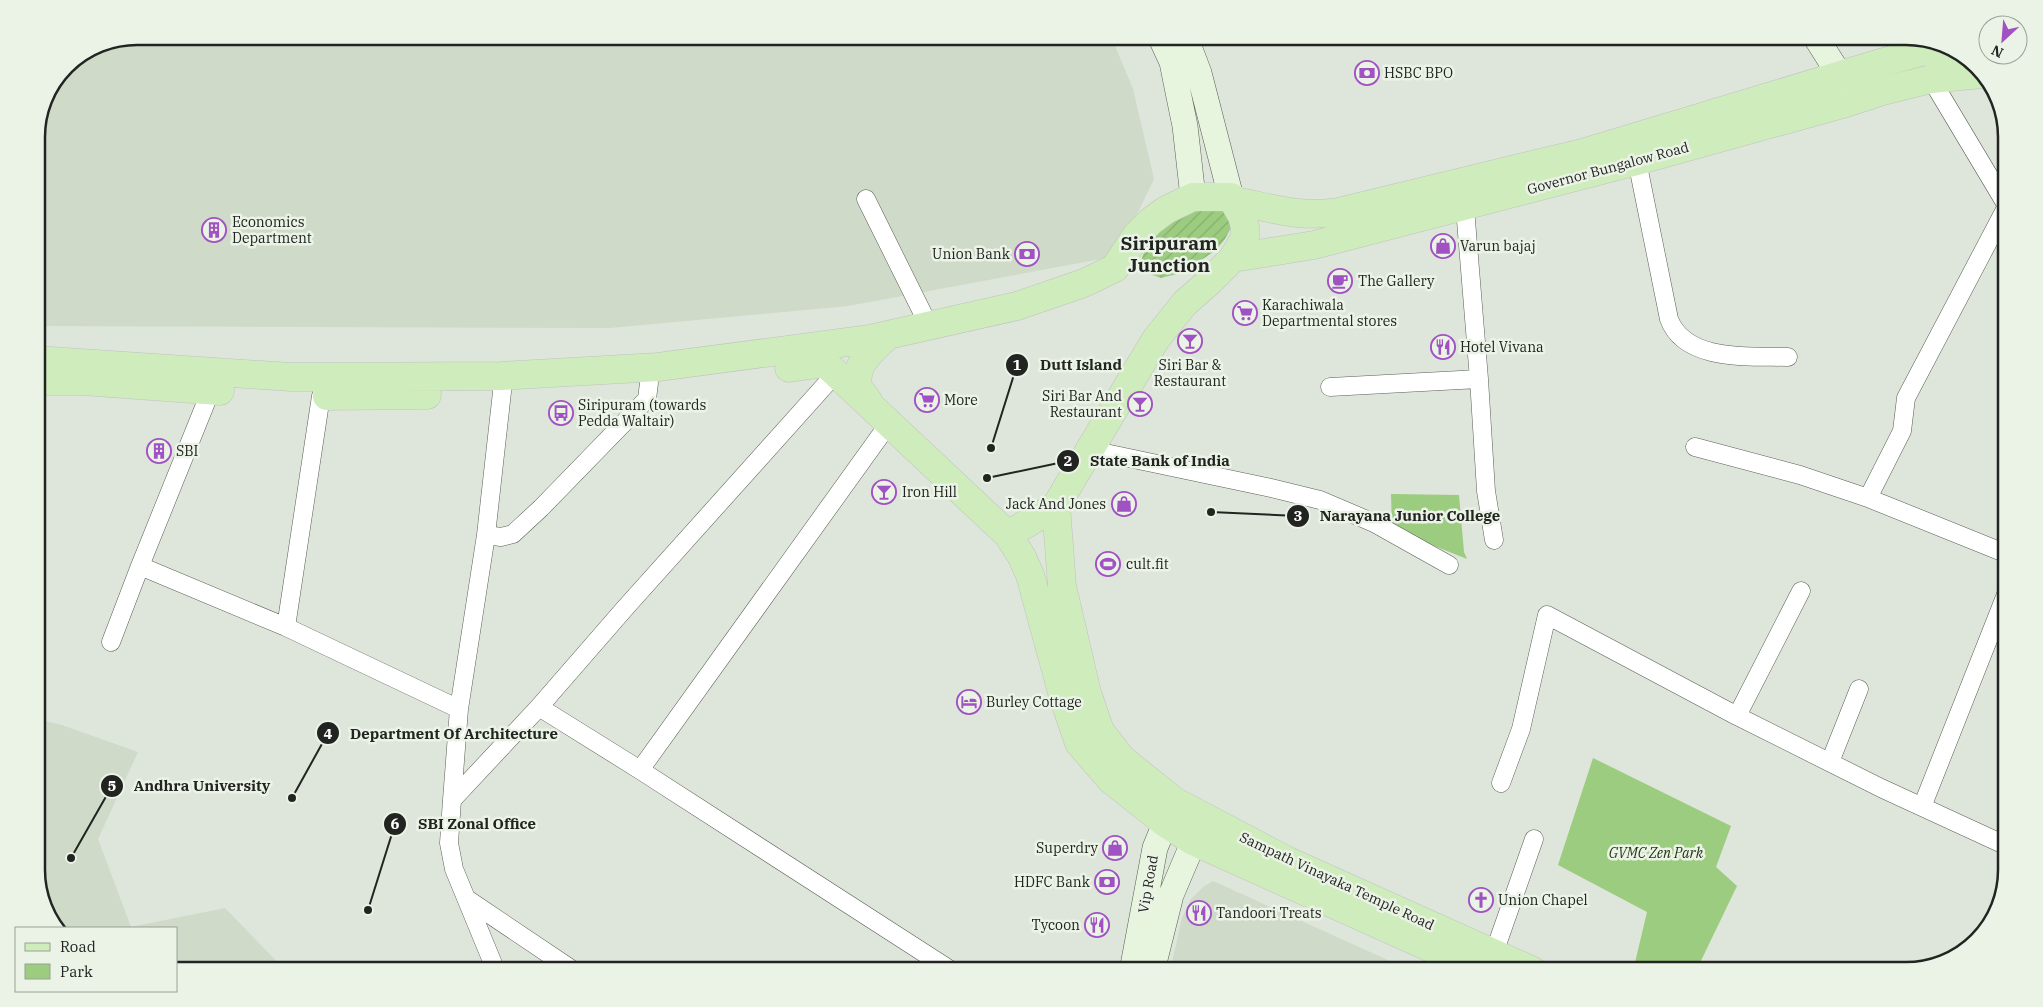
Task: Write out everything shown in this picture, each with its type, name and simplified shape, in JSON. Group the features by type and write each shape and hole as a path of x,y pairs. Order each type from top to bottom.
{"main road":[{"path":"45,380 321,396 389,396 658,367 870,339 1017,306 1084,283 1115,268 1136,236 1151,221 1166,210 1194,197 1233,199 1293,214 1316,215 1463,193 1586,152 1840,74 1920,52 1937,50"},
{"name":"Governor Bungalow Road","path":"1233,258 1314,245 1463,193 1637,161 1883,91 1931,79 1974,75"},
{"path":"1008,535 1056,506 1156,339 1185,303 1233,258 1245,237 1245,227 1242,216 1233,199"},
{"path":"880,413 858,386 858,369 869,354 887,336"},
{"path":"45,361 291,376 502,384 649,383 826,363 880,413"},
{"name":"Sampath Vinayaka Temple Road","path":"880,413 1008,535 1022,557 1030,575 1062,696 1079,743 1111,780 1199,829 1488,962"},
{"name":"Sampath Vinayaka Temple Road","path":"1056,506 1062,586 1088,693 1100,731 1122,759 1169,811"}],"street":[{"path":"1164,45 1172,62 1186,126 1194,197"},
{"path":"1188,45 1199,73 1233,199"},
{"path":"1822,45 1840,74 1846,103"},
{"path":"1931,79 1998,191"},
{"path":"1637,161 1669,319 1673,330 1685,342 1721,354 1788,358"},
{"path":"1463,193 1479,379 1486,491 1494,540"},
{"path":"866,199 929,326"},
{"path":"1868,498 1902,431 1906,398 1998,223"},
{"path":"452,800 539,707 836,373"},
{"path":"1330,387 1479,379"},
{"path":"486,535 501,537 513,534 647,398 649,383"},
{"path":"492,962 454,869 449,844 459,708 486,535 502,384"},
{"path":"110,642 211,390"},
{"path":"286,627 321,396"},
{"path":"640,770 880,413"},
{"path":"1696,447 1800,475 1868,498 1998,550"},
{"path":"1091,450 1320,500 1374,523 1449,565"},
{"path":"140,566 286,627 459,708"},
{"path":"1737,716 1801,591"},
{"path":"1501,783 1521,729 1547,615 1737,716 1922,807 1998,842"},
{"path":"1922,807 1998,615"},
{"path":"1830,762 1859,689"},
{"path":"539,707 938,962"},
{"name":"Vip Road","path":"1134,962 1155,848 1169,811"},
{"name":"Vip Road","path":"1154,962 1171,894 1199,829"},
{"path":"1488,962 1534,839"},
{"path":"467,899 561,962"}],"shaded area":[{"path":"137,45 1115,45 1133,89 1154,179 1117,256 848,306 610,328 45,326 45,131 48,113 54,96 68,76 91,57 107,50"},
{"path":"45,721 62,725 138,752 98,839 131,927 65,927 54,911 45,876"},
{"path":"1213,881 1392,962 1172,962 1182,918 1191,899 1203,887"},
{"path":"225,908 277,962 178,962 178,927 131,927"}],"green space":[{"path":"1199,209 1224,209 1231,216 1231,228 1216,250 1177,274 1161,278 1142,271 1141,265 1144,252 1157,234 1171,223"},
{"path":"1391,494 1459,495 1464,552 1467,559 1392,529"},
{"name":"GVMC Zen Park","path":"1593,758 1731,826 1716,867 1737,886 1700,962 1635,962 1647,912 1558,865"}],"place":[{"name":"HSBC BPO","path":"1367,73"},
{"name":"Economics Department","path":"214,230"},
{"name":"Varun bajaj","path":"1443,246"},
{"name":"Union Bank","path":"1027,254"},
{"name":"The Gallery","path":"1340,281"},
{"name":"Karachiwala Departmental stores","path":"1245,313"},
{"name":"Siri Bar & Restaurant","path":"1190,341"},
{"name":"Hotel Vivana","path":"1443,347"},
{"name":"More","path":"927,400"},
{"name":"Siri Bar And Restaurant","path":"1140,404"},
{"name":"Siripuram (towards Pedda Waltair)","path":"561,413"},
{"name":"Dutt Island","path":"991,448"},
{"name":"SBI","path":"159,451"},
{"name":"State Bank of India","path":"987,478"},
{"name":"Iron Hill","path":"884,492"},
{"name":"Jack And Jones","path":"1124,504"},
{"name":"Narayana Junior College","path":"1211,512"},
{"name":"cult.fit","path":"1108,564"},
{"name":"Burley Cottage","path":"969,702"},
{"name":"Department Of Architecture","path":"292,798"},
{"name":"Superdry","path":"1115,848"},
{"name":"Andhra University","path":"71,858"},
{"name":"HDFC Bank","path":"1107,882"},
{"name":"Union Chapel","path":"1481,900"},
{"name":"SBI Zonal Office","path":"368,910"},
{"name":"Tandoori Treats","path":"1199,913"},
{"name":"Tycoon","path":"1097,925"}],"district":[{"name":"Siripuram Junction","path":"1169,254"}]}
